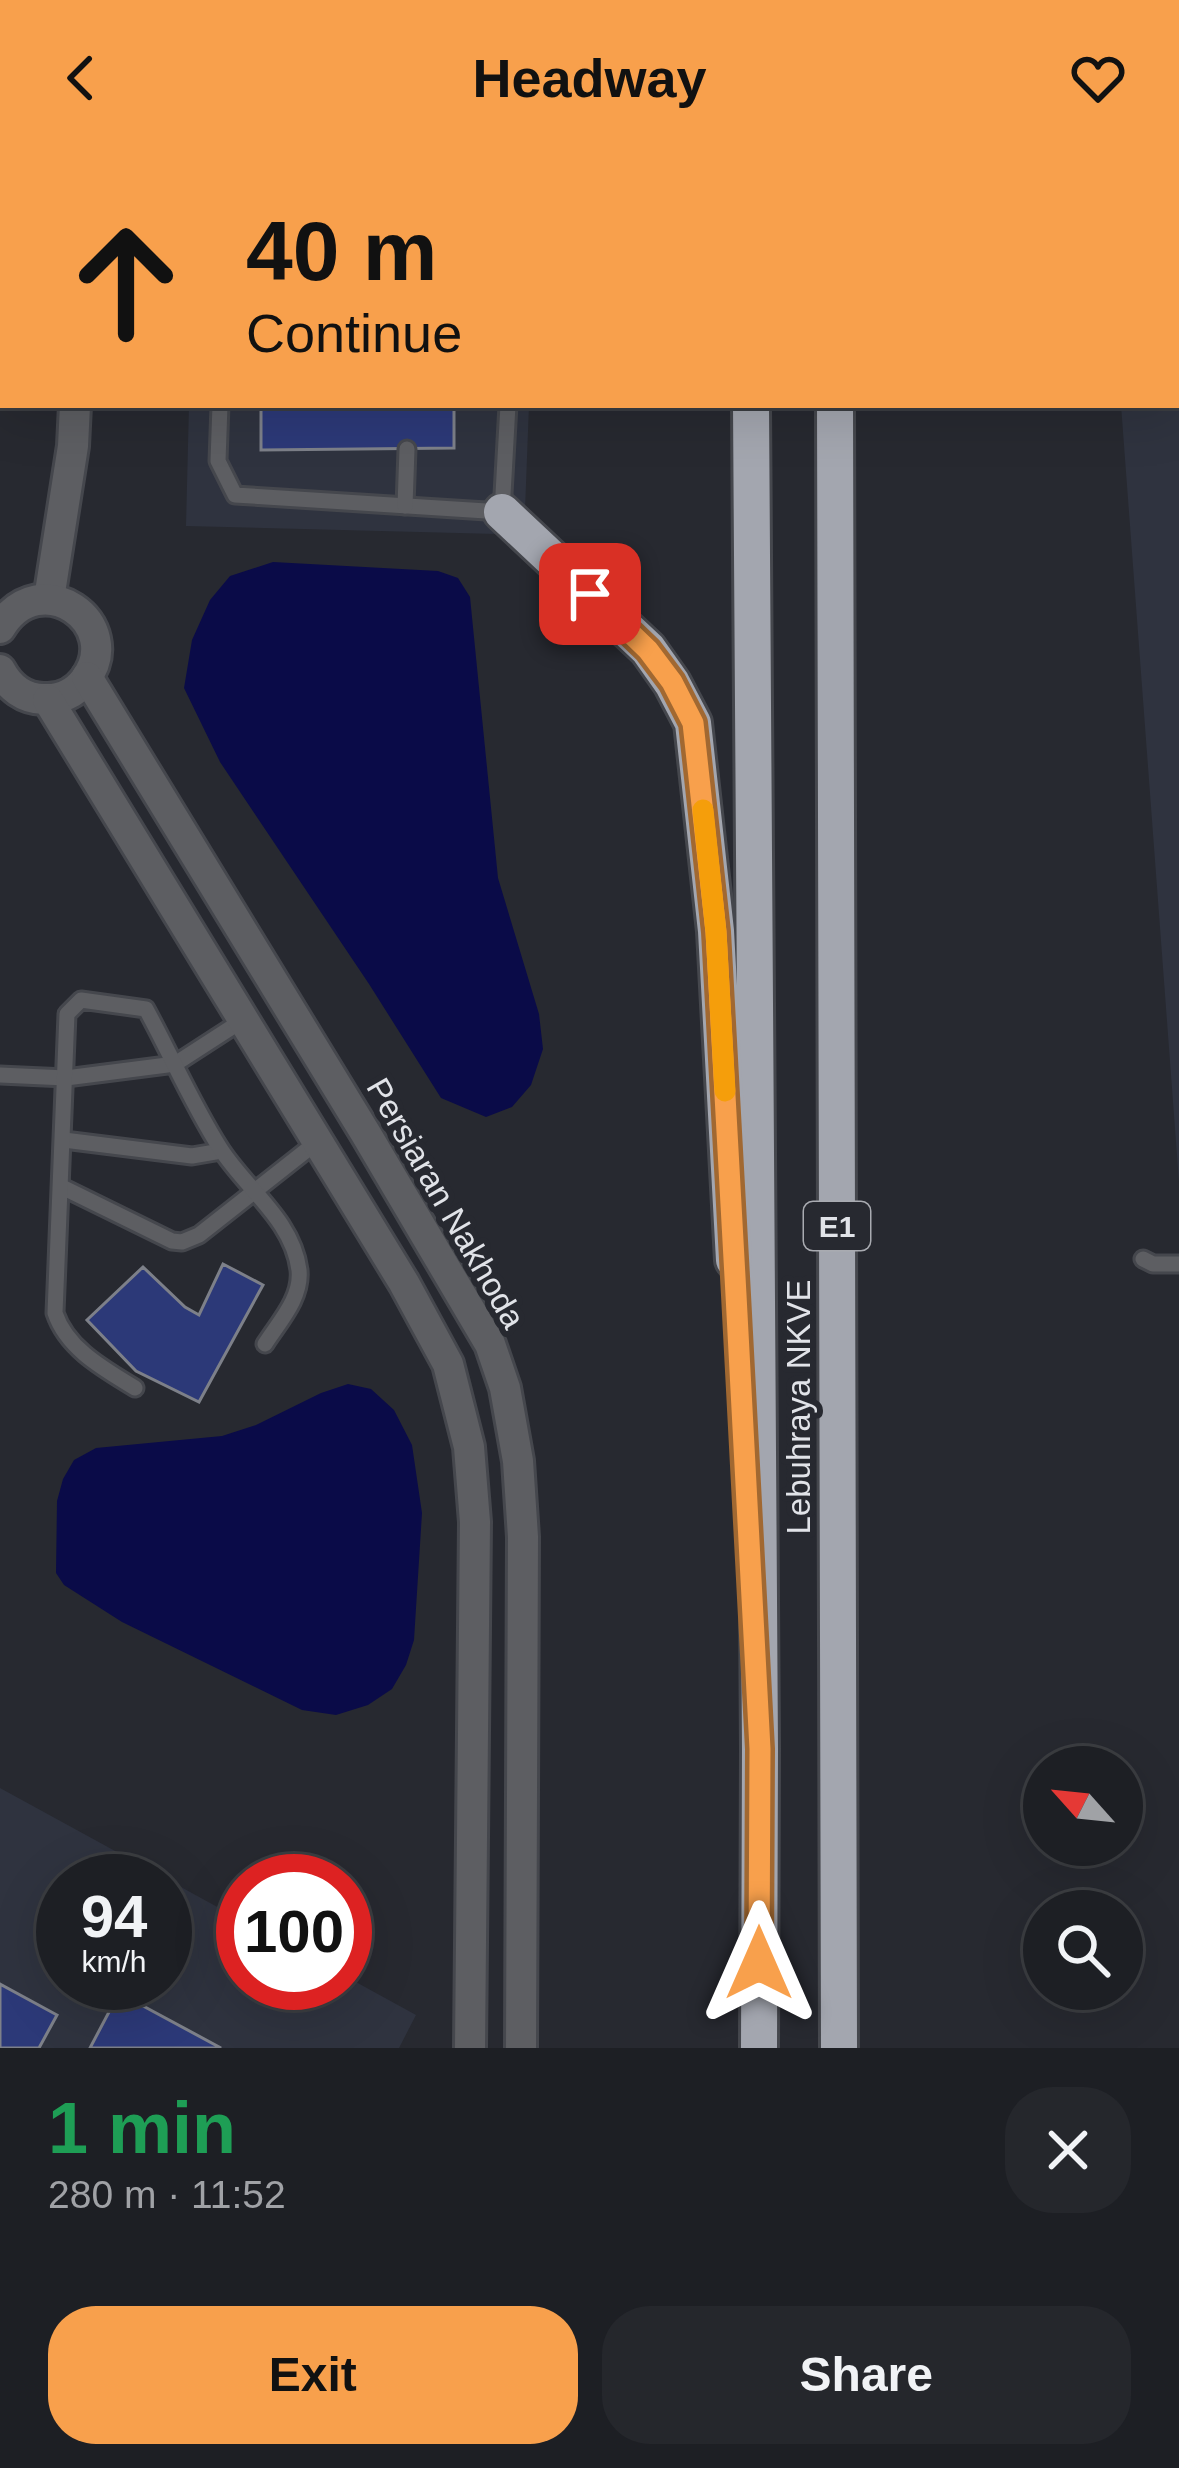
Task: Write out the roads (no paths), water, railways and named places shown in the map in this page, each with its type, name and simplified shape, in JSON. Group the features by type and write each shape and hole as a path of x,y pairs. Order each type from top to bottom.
{"highway":[{"name":"Lebuhraya NKVE","path":"752,408 759,2048"},
{"name":"Lebuhraya NKVE","path":"835,408 839,2048"},
{"path":"502,512 648,650 672,682 693,723 716,932 760,1749"}],"street":[{"path":"50,599 74,446 74,408"},
{"path":"0,628 19,607 50,599 77,610 87,620 96,649 87,677 71,693 48,700 22,694 1,675"},
{"name":"Persiaran Nakhoda","path":"87,677 490,1344 506,1388 518,1461 523,1537 521,2048"},
{"path":"48,700 404,1283 448,1364 469,1447 475,1522 470,2048"}],"lane":[{"path":"220,408 218,461 235,495 502,512 508,408"},
{"path":"404,506 407,449"},
{"path":"135,1388 94,1363 60,1327 55,1313 68,1014 81,1000 146,1009 221,1151 256,1190 292,1244 300,1274 293,1303 265,1344"},
{"path":"0,1075 66,1078 176,1064 243,1020"},
{"path":"64,1140 192,1156 221,1151"},
{"path":"62,1187 182,1242 199,1234 317,1142"},
{"path":"1143,1259 1179,1264"}]}
